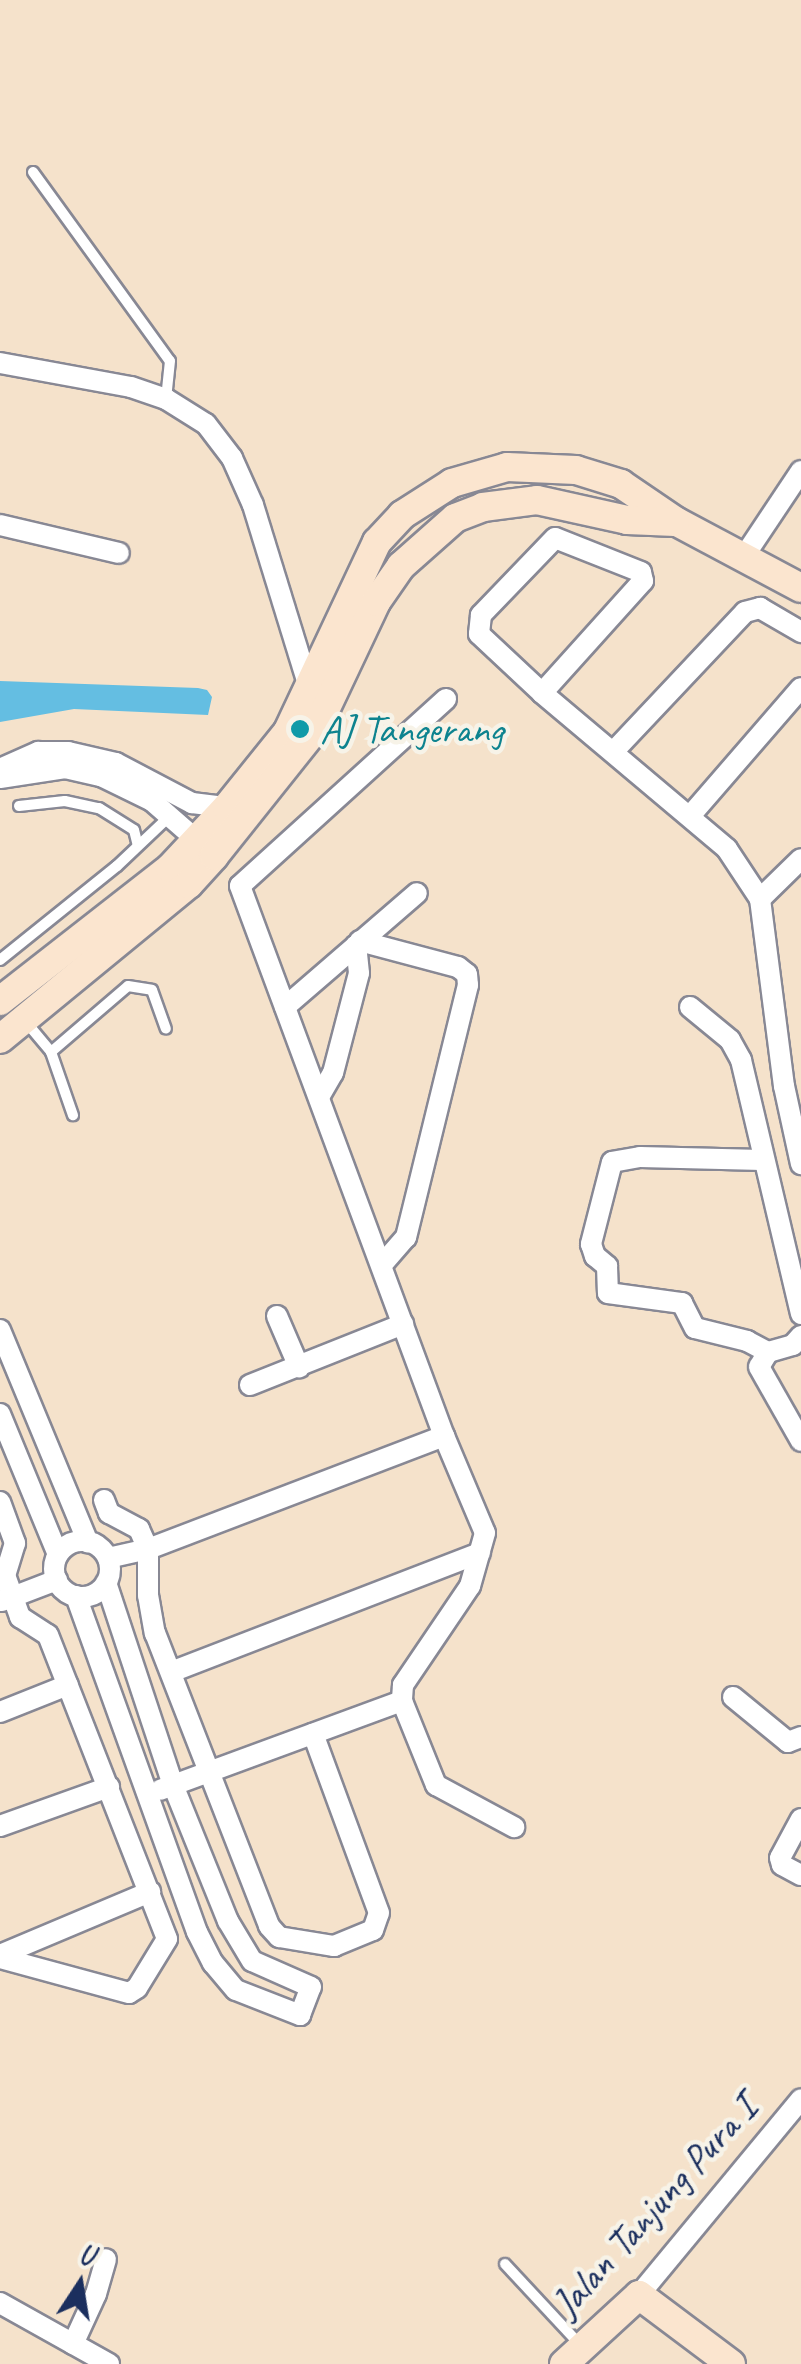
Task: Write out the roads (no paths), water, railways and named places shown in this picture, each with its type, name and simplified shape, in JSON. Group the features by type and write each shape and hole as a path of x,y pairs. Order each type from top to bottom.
{"street":[{"path":"0,364 130,387 166,399 206,424 232,458 253,506 319,697"},
{"path":"0,1001 170,868 206,848 294,760 319,697 353,586 377,542 402,516 452,483 507,467 576,470 621,484 677,522 801,588"},
{"path":"745,556 801,471"},
{"path":"0,526 119,553"},
{"path":"542,693 644,576 554,538 480,615 478,634 542,693 727,849 760,899 762,945 792,1084 801,1164"},
{"path":"614,752 752,608 801,632"},
{"path":"690,816 801,688"},
{"path":"0,1039 26,1022 189,884 226,807 319,697"},
{"path":"446,699 240,886 444,1436 485,1533 470,1586 403,1684 402,1701 436,1785 514,1827"},
{"path":"0,770 38,752 68,752 116,762 192,803 226,807"},
{"path":"0,778 66,768 100,776 171,815 206,848"},
{"path":"760,899 801,858"},
{"path":"285,1007 416,892"},
{"path":"319,1097 334,1073 359,973 358,943"},
{"path":"358,943 458,967 467,974 406,1237 382,1265"},
{"path":"690,1006 730,1040 740,1060 801,1314"},
{"path":"762,1160 713,1162 640,1157 612,1162 590,1244 595,1256 607,1266 608,1293 682,1303 694,1328 747,1342 768,1352 792,1345 801,1336"},
{"path":"276,1316 299,1366"},
{"path":"250,1385 404,1324"},
{"path":"0,1330 88,1542 108,1558"},
{"path":"768,1352 759,1367 801,1441"},
{"path":"0,1414 58,1555 57,1580"},
{"path":"108,1558 148,1549 444,1436"},
{"path":"104,1500 109,1513 139,1529 148,1549 148,1596 155,1632 270,1926 278,1936 334,1946 373,1930 379,1913 312,1734"},
{"path":"0,1502 15,1543 4,1575 6,1599 20,1617 48,1636 167,1939 129,1994 0,1957"},
{"path":"58,1555 72,1544 88,1542"},
{"path":"171,1672 480,1552"},
{"path":"57,1580 76,1596 213,1963 236,1990 300,2015 311,1987 252,1961 240,1946 173,1785 106,1583 108,1558"},
{"path":"6,1599 57,1580"},
{"path":"76,1596 93,1594 106,1583"},
{"path":"0,1712 68,1685"},
{"path":"733,1697 788,1742 801,1737"},
{"path":"147,1794 402,1701"},
{"path":"0,1826 109,1788"},
{"path":"801,1819 780,1858 782,1865 801,1875"},
{"path":"0,1957 150,1892"},
{"name":"Jalan Tanjung Pura I","path":"573,2356 638,2295 801,2100"},
{"path":"72,2344 96,2294 106,2259"},
{"path":"638,2295 731,2364"},
{"path":"0,2303 109,2364"}],"lane":[{"path":"34,172 170,361 172,373 166,399"},
{"path":"19,806 65,801 99,808 134,830 138,846"},
{"path":"0,960 171,815"},
{"path":"51,1052 128,986 152,990 166,1030"},
{"path":"26,1022 51,1052 74,1115"},
{"path":"504,2264 573,2356"}],"water":[{"path":"0,681 198,688 207,690 212,697 208,715 74,709 0,722"}],"place":[{"name":"AJ Tangerang","path":"300,729"}]}
